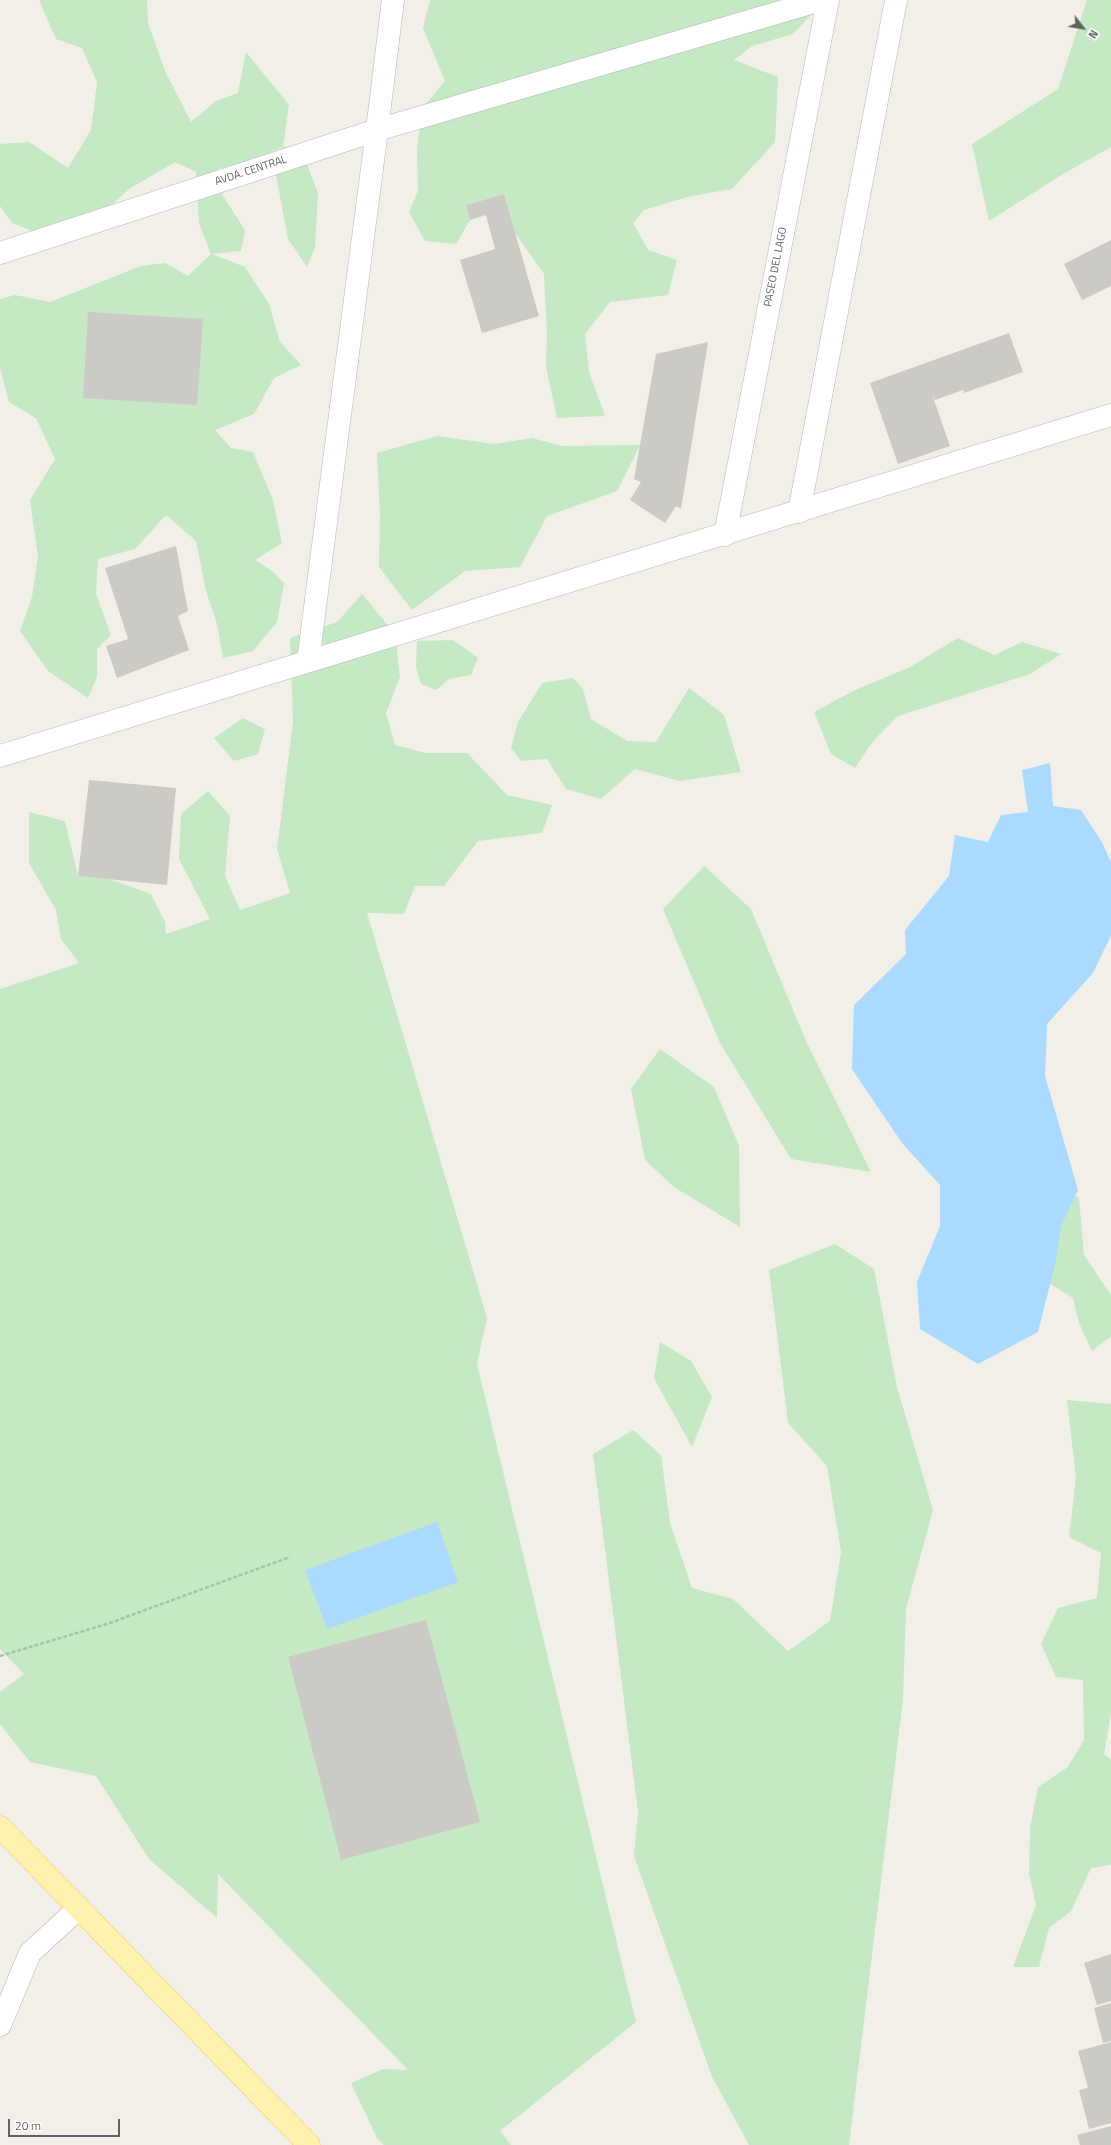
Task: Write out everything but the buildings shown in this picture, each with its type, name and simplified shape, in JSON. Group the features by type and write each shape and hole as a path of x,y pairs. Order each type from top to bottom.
{"main road":[{"path":"0,1827 309,2145"}],"street":[{"path":"308,661 393,0"},
{"name":"AVDA. CENTRAL","path":"0,253 377,130 821,0"},
{"name":"PASEO DEL LAGO","path":"725,535 828,0"},
{"path":"799,512 896,0"},
{"path":"0,756 725,535 1111,415"},
{"path":"0,2024 30,1953 79,1908"}],"path":[{"path":"0,1656 106,1624 290,1557"}],"green space":[{"path":"39,0 147,0 148,23 165,71 191,122 216,101 238,93 246,52 289,105 283,146 303,154 318,193 315,248 307,267 288,239 274,164 283,147 247,162 217,169 223,196 245,230 241,251 212,254 245,267 269,304 280,342 301,365 274,378 254,414 215,430 231,448 253,452 273,500 282,543 255,560 271,570 284,583 277,622 253,651 223,658 217,624 206,591 196,541 166,515 135,549 98,559 96,594 111,635 97,649 97,677 88,698 48,671 20,631 32,597 38,557 30,500 55,459 36,418 9,402 0,368 0,299 15,295 50,302 141,266 165,263 188,276 211,254 199,223 196,172 175,162 129,189 92,223 47,237 12,223 0,206 0,144 29,142 68,168 91,130 97,82 82,48 56,39"},
{"path":"430,0 817,0 820,5 793,34 752,46 734,60 778,77 775,142 732,189 691,196 644,210 633,223 648,250 677,260 668,295 610,302 585,334 589,372 605,416 557,418 546,367 547,334 544,274 515,233 504,194 466,205 470,220 456,244 425,241 409,212 418,191 417,150 422,109 445,81 423,28"},
{"path":"1087,0 1111,0 1111,147 1063,174 989,221 972,144 1058,89"},
{"path":"437,436 494,444 532,438 562,446 640,445 617,491 547,516 520,567 465,571 412,610 379,567 380,515 377,453"},
{"path":"362,594 395,634 400,677 386,713 395,745 426,753 467,753 507,795 552,805 542,833 478,841 444,886 415,886 404,914 367,913 487,1318 477,1364 636,2022 500,2131 511,2145 384,2145 377,2138 351,2083 383,2069 408,2070 218,1874 217,1918 149,1859 96,1776 30,1762 0,1724 0,1692 24,1674 0,1649 0,989 79,963 61,939 56,910 29,863 29,812 65,821 78,876 109,879 151,894 165,922 166,934 210,919 179,859 181,814 208,791 230,816 225,876 240,910 290,893 277,849 293,721 290,638 337,622"},
{"path":"958,638 994,655 1022,642 1061,654 1030,674 898,716 873,741 855,768 831,754 814,712 855,690 910,667"},
{"path":"453,640 478,658 471,675 449,679 436,690 421,684 416,667 417,641"},
{"path":"573,678 583,689 591,719 627,741 656,742 689,688 724,715 741,772 679,781 635,769 601,799 566,789 547,759 521,761 511,748 518,722 542,683"},
{"path":"243,718 265,729 258,754 234,761 214,738"},
{"path":"704,866 751,909 806,1041 871,1172 791,1159 720,1043 663,909"},
{"path":"660,1049 714,1087 739,1146 740,1227 674,1187 645,1160 631,1089"},
{"path":"1061,1186 1079,1198 1084,1255 1111,1295 1111,1336 1092,1351 1079,1323 1073,1298 1037,1276"},
{"path":"835,1244 874,1269 897,1387 933,1510 906,1609 903,1699 849,2145 749,2145 712,2077 634,1856 638,1812 593,1454 633,1430 661,1455 670,1523 692,1588 733,1599 788,1651 830,1621 841,1552 827,1466 788,1423 769,1270"},
{"path":"660,1342 691,1361 712,1397 692,1447 654,1378"},
{"path":"1067,1400 1111,1404 1111,1712 1104,1754 1111,1760 1111,1865 1091,1868 1071,1911 1049,1928 1039,1967 1013,1967 1036,1905 1029,1873 1030,1828 1038,1787 1068,1767 1084,1740 1083,1680 1056,1677 1041,1644 1058,1608 1097,1598 1101,1553 1069,1537 1076,1478"}],"water":[{"path":"1050,763 1053,806 1081,810 1103,844 1111,863 1111,935 1093,973 1047,1024 1045,1076 1078,1190 1061,1226 1055,1265 1038,1332 978,1364 920,1329 917,1282 940,1226 940,1185 902,1143 852,1069 854,1005 906,954 905,930 949,876 955,835 988,842 1001,815 1028,812 1022,770"},
{"path":"437,1522 458,1582 327,1629 305,1570"}]}
